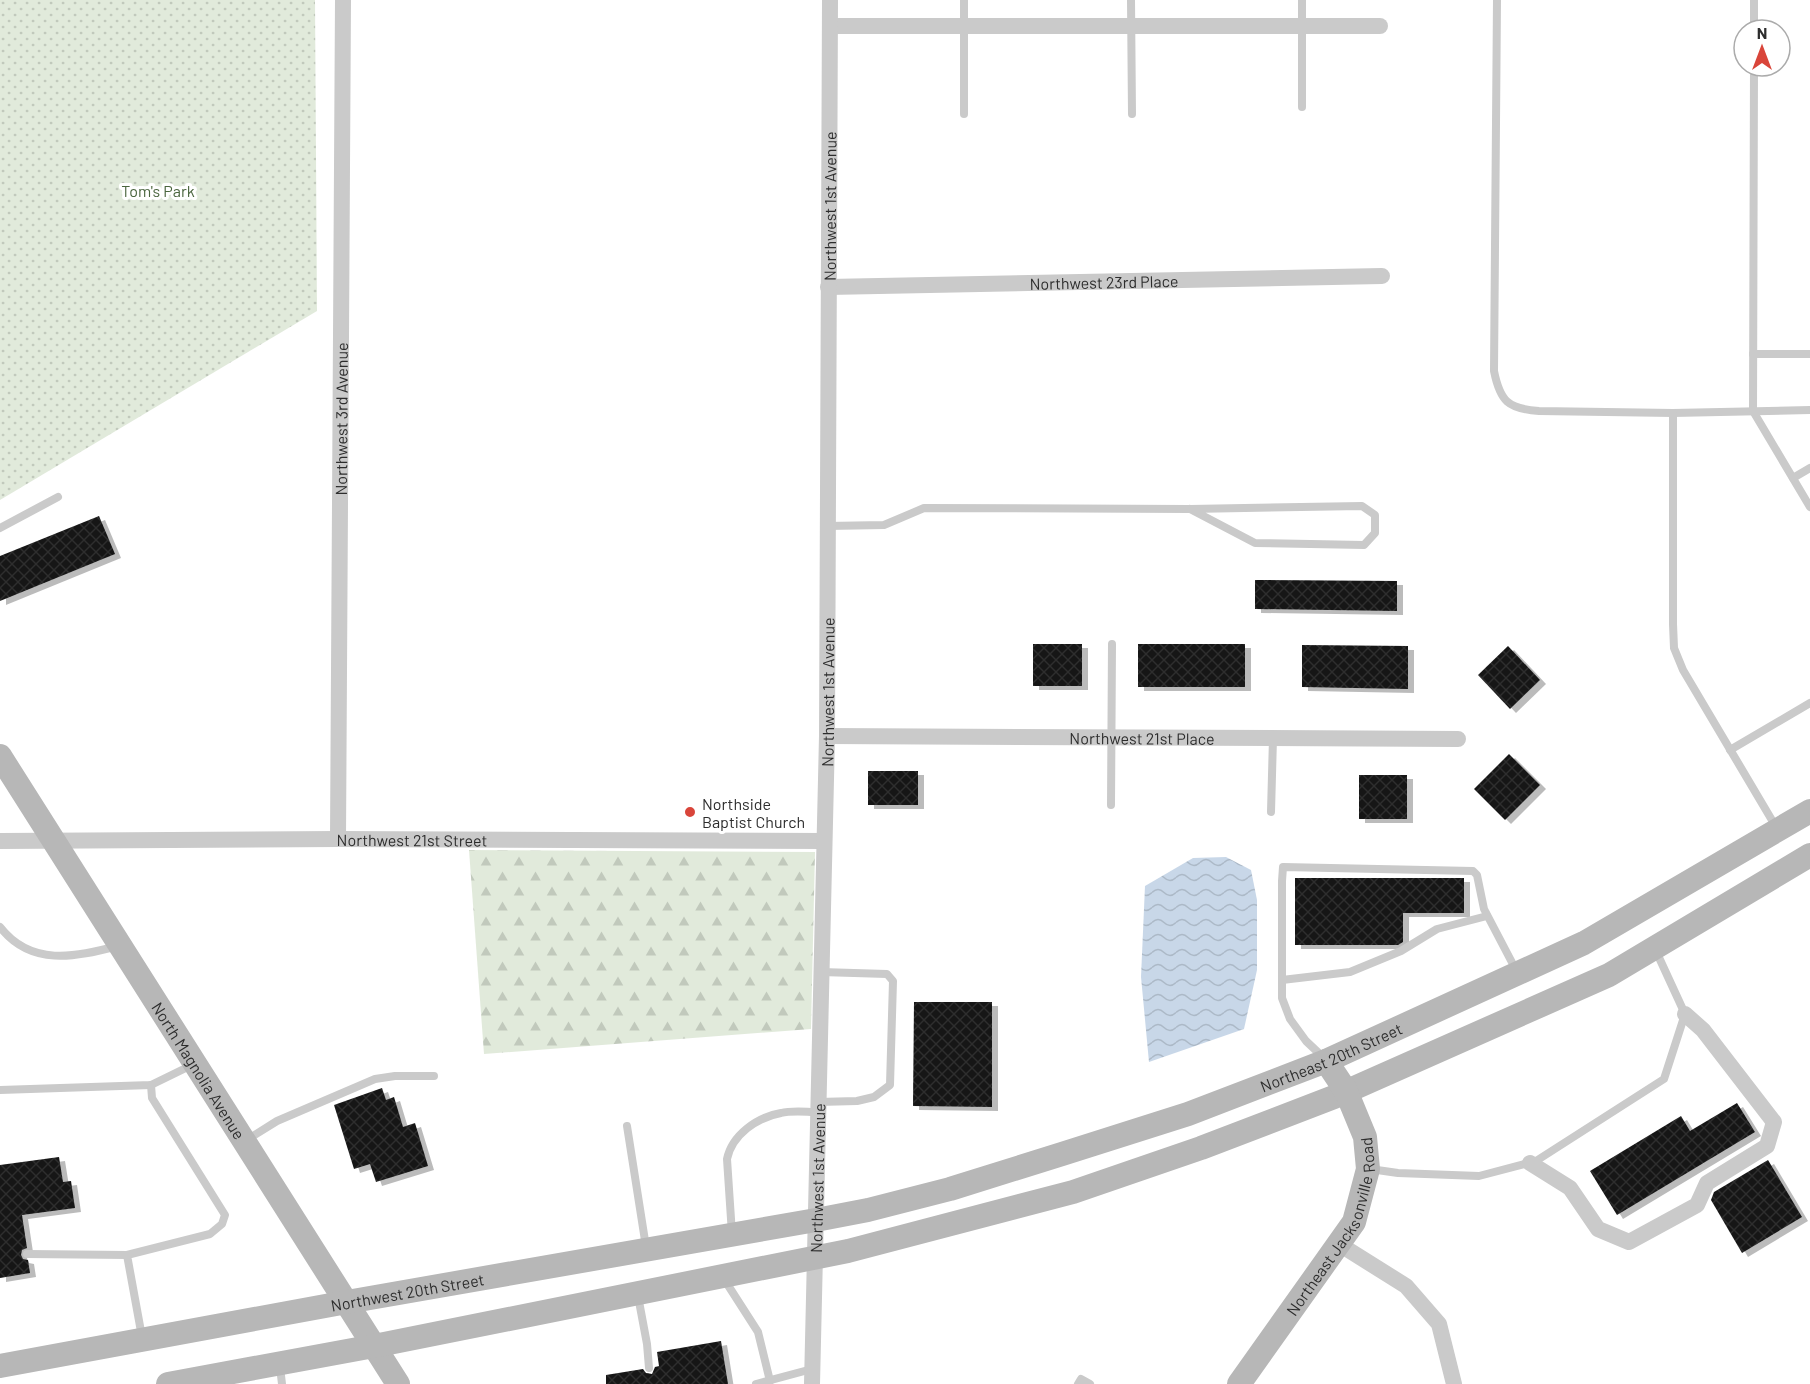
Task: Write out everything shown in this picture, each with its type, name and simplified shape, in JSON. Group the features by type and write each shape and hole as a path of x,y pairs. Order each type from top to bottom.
{"main road":[{"name":"North Magnolia Avenue","path":"0,756 398,1384"},
{"name":"Northeast 20th Street","path":"816,1220 868,1210 950,1189 1062,1154 1188,1114 1326,1060 1584,943 1810,811"},
{"path":"168,1384 281,1374 374,1346 859,1249 1073,1192 1200,1148 1346,1091 1609,975 1810,855"},
{"name":"Northeast Jacksonville Road","path":"1239,1384 1354,1222 1368,1169 1365,1137 1346,1091 1326,1060"},
{"name":"Northwest 20th Street","path":"0,1366 347,1302 816,1220"}],"street":[{"name":"Northwest 3rd Avenue","path":"338,839 343,0"},
{"name":"Northwest 1st Avenue","path":"812,1377 826,736 830,0"},
{"path":"830,26 1380,26"},
{"name":"Northwest 23rd Place","path":"828,287 1382,276"},
{"name":"Northwest 21st Place","path":"826,736 1458,739"},
{"name":"Northwest 21st Street","path":"0,841 338,839 824,842"},
{"path":"1530,1163 1570,1188 1598,1229 1629,1242 1697,1205 1707,1183 1767,1146 1774,1122 1703,1030 1685,1014"},
{"path":"1339,1244 1406,1286 1439,1324 1454,1384"}],"lane":[{"path":"964,0 964,114"},
{"path":"1131,0 1132,114"},
{"path":"1302,0 1302,107"},
{"path":"1497,0 1494,371 1503,397 1511,405 1521,410 1673,413 1810,410"},
{"path":"1754,0 1754,18"},
{"path":"1754,78 1753,411 1810,507"},
{"path":"1753,354 1810,354"},
{"path":"1673,413 1674,648 1683,670 1778,830"},
{"path":"1793,478 1810,468"},
{"path":"0,528 57,497"},
{"path":"827,526 884,525 924,508 1190,509 1362,506 1374,515 1375,533 1364,545 1255,543 1190,509"},
{"path":"1111,805 1112,644"},
{"path":"1730,750 1810,703"},
{"path":"1271,812 1273,738"},
{"path":"1326,1060 1306,1041 1290,1018 1282,998 1283,867 1473,870 1477,875 1484,909 1518,974"},
{"path":"1282,980 1350,972 1401,951 1437,929 1487,915"},
{"path":"0,927 9,939 30,951 51,956 77,956 120,946"},
{"path":"1368,1169 1398,1173 1479,1176 1530,1163 1664,1079 1685,1014 1654,948"},
{"path":"732,1234 727,1159 734,1140 749,1127 781,1112 874,1097 890,1085 893,981 887,974 821,972"},
{"path":"0,1090 151,1085 195,1063"},
{"path":"245,1142 277,1121 375,1079 395,1076 434,1076"},
{"path":"27,1254 127,1255 210,1234 222,1224 225,1215 152,1098 151,1085"},
{"path":"627,1126 646,1249"},
{"path":"127,1255 142,1339"},
{"path":"722,1276 758,1332 770,1381"},
{"path":"637,1293 647,1344 649,1368"},
{"path":"756,1384 812,1377"},
{"path":"1078,1384 1081,1379 1090,1384"}],"green space":[{"name":"Tom's Park","path":"0,0 315,0 317,311 0,500"},
{"path":"469,850 815,852 811,1029 484,1054"}],"water":[{"path":"1226,857 1251,870 1257,900 1257,970 1244,1029 1149,1062 1141,977 1145,886 1193,858"}],"building":[{"path":"99,516 115,554 0,601 0,556"},
{"path":"1255,580 1397,581 1397,611 1255,609"},
{"path":"1033,644 1082,644 1082,686 1033,686"},
{"path":"1138,644 1245,644 1245,687 1138,687"},
{"path":"1302,645 1408,646 1408,689 1302,687"},
{"path":"1508,646 1540,680 1510,709 1478,675"},
{"path":"1509,754 1540,785 1505,820 1474,789"},
{"path":"868,771 918,771 918,805 868,805"},
{"path":"1359,775 1407,775 1407,819 1359,819"},
{"path":"1295,878 1464,878 1464,913 1403,913 1403,942 1398,945 1295,945"},
{"path":"914,1002 992,1002 992,1107 913,1106"},
{"path":"382,1088 386,1100 394,1097 403,1127 415,1123 428,1166 376,1182 370,1164 354,1169 334,1105"},
{"path":"1737,1103 1755,1132 1617,1215 1590,1171 1681,1116 1690,1131"},
{"path":"59,1157 63,1182 71,1181 75,1208 22,1215 27,1248 22,1250 21,1255 23,1259 28,1260 30,1273 0,1278 0,1165"},
{"path":"1768,1160 1802,1217 1742,1253 1711,1200 1714,1192"},
{"path":"721,1341 728,1384 606,1384 606,1375 643,1369 646,1373 652,1374 655,1367 659,1366 657,1352"}],"place":[{"name":"Northside Baptist Church","path":"690,812"}]}
